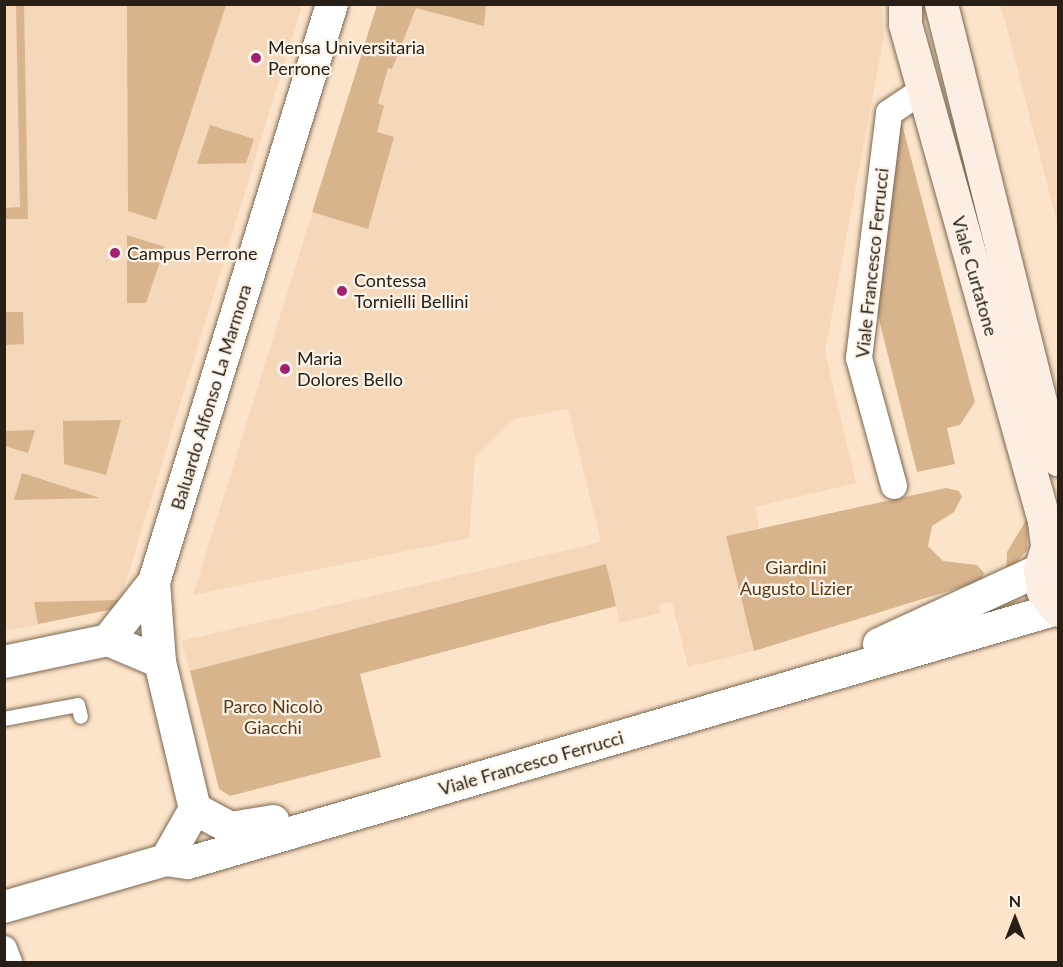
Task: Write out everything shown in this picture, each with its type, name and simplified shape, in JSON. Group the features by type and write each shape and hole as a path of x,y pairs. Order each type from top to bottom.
{"main road":[{"name":"Viale Curtatone","path":"905,4 905,24 1044,521 1049,551 1043,591 1058,609"},
{"name":"Viale Curtatone","path":"941,4 1051,444 1059,459"}],"street":[{"name":"Baluardo Alfonso La Marmora","path":"195,809 160,662 155,630 154,582 332,4"},
{"name":"Viale Francesco Ferrucci","path":"894,486 859,358 889,113 923,90"},
{"name":"Viale Francesco Ferrucci","path":"195,809 230,828 255,826 874,647 1049,551"},
{"name":"Baluardo Alfonso La Marmora","path":"108,640 154,582"},
{"name":"Viale Francesco Ferrucci","path":"4,907 166,860 188,863 1058,609"},
{"path":"4,662 108,640 160,662"},
{"path":"166,860 195,809"},
{"path":"4,949 9,963"}],"lane":[{"path":"4,719 78,705 81,717"}],"shaded area":[{"name":"Campus Perrone","path":"5,5 302,5 118,608 5,631"},
{"path":"377,5 415,5 484,26 486,5 882,5 884,36 825,352 856,483 755,507 759,528 726,536 754,651 688,667 672,602 659,605 661,613 620,623 606,564 190,671 181,641 601,542 568,409 514,419 475,458 469,538 193,595"},
{"path":"1000,5 1058,5 1058,226 1008,32"}],"green space":[{"path":"16,5 24,5 28,219 5,219 5,208 20,207"},
{"path":"127,5 226,5 156,220 128,211"},
{"path":"377,5 486,5 484,26 416,8 392,69 388,68 378,103 384,106 377,132 394,137 368,229 312,212"},
{"path":"896,124 902,124 975,402 960,425 947,428 955,464 917,472 874,299"},
{"path":"210,125 254,139 246,163 197,164"},
{"path":"127,235 165,247 146,303 127,303"},
{"path":"4,312 23,312 24,344 5,345"},
{"path":"121,420 106,475 64,464 63,421"},
{"path":"35,430 28,453 5,446 5,431"},
{"path":"22,473 100,498 14,500"},
{"name":"Giardini Augusto Lizier","path":"946,488 959,491 962,497 954,512 932,526 928,546 943,561 977,565 984,573 981,581 754,651 726,536"},
{"path":"1028,517 1027,550 1006,575 1007,552"},
{"name":"Parco Nicolò Giacchi","path":"606,564 616,606 360,674 381,757 230,796 219,789 190,671"},
{"path":"121,600 118,608 38,624 34,602"}],"place":[{"name":"Mensa Universitaria Perrone","path":"256,58"},
{"name":"Campus Perrone","path":"115,253"},
{"name":"Contessa Tornielli Bellini","path":"342,291"},
{"name":"Maria Dolores Bello","path":"285,369"}]}
